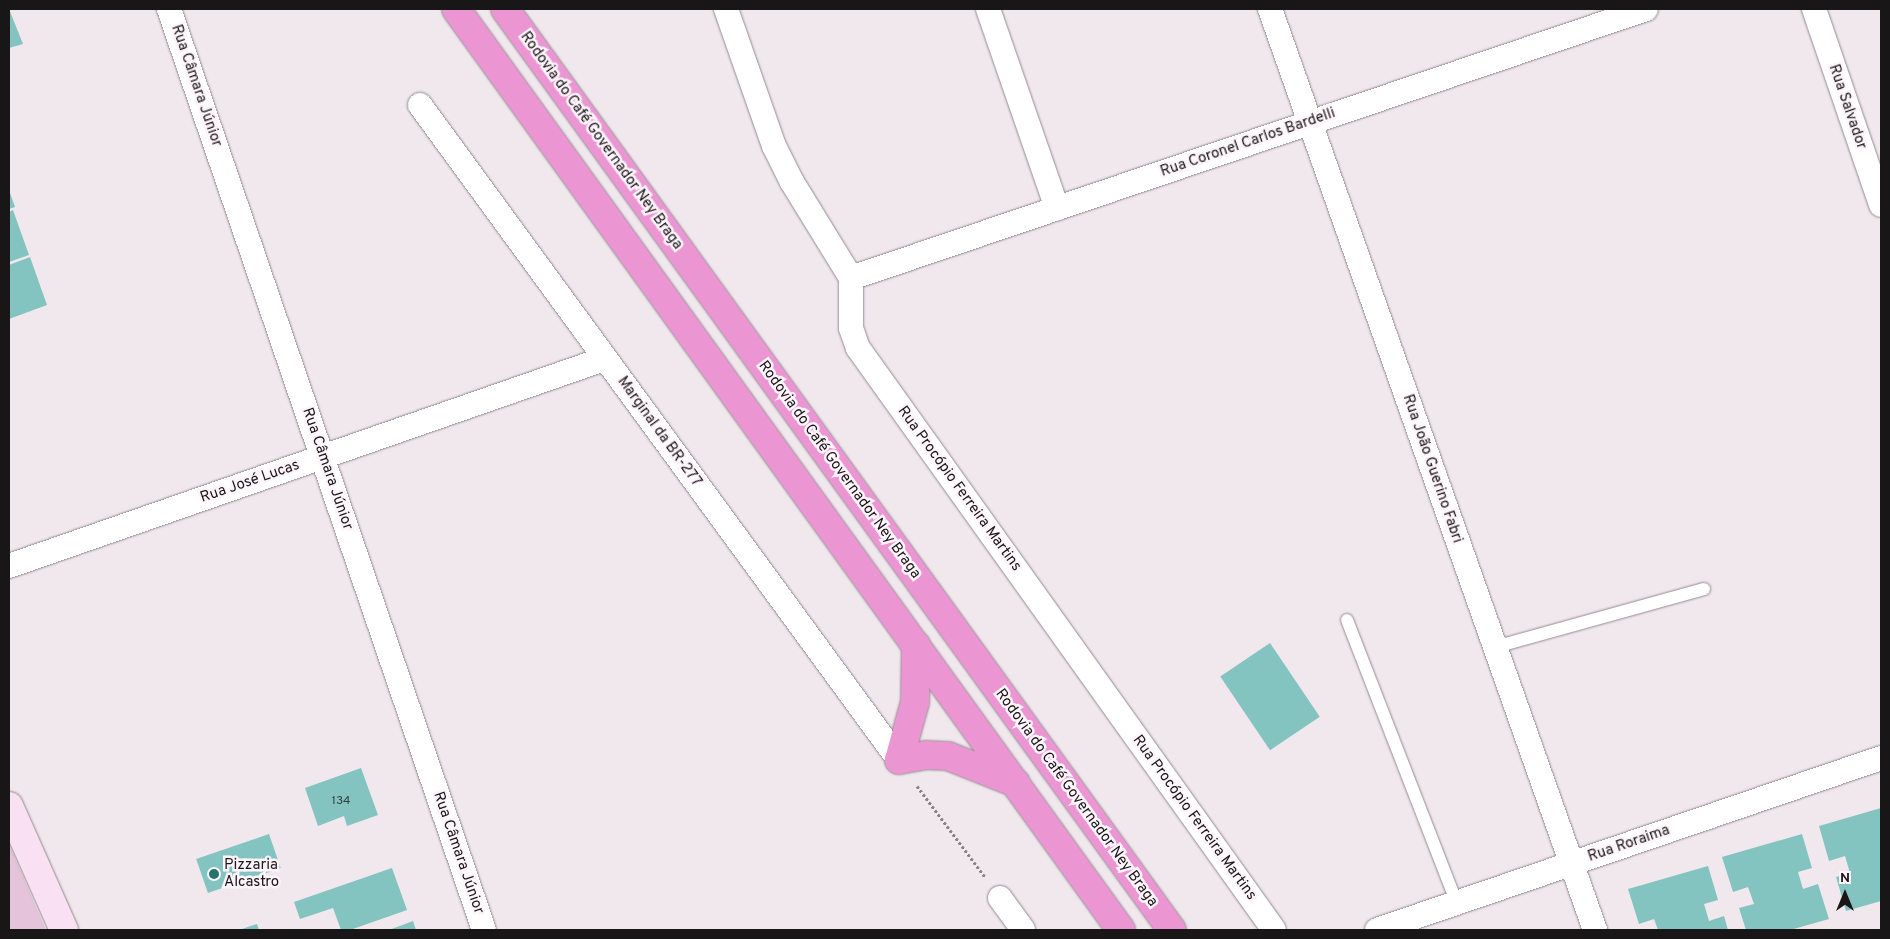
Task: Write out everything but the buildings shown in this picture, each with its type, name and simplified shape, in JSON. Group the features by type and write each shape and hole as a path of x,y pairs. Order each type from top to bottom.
{"highway":[{"path":"456,9 1018,784 1121,930"},
{"name":"Rodovia do Café Governador Ney Braga","path":"505,9 1172,930"},
{"path":"916,645 916,702 899,760 926,755 948,756 1018,784"}],"main road":[{"path":"9,806 64,930"}],"street":[{"name":"Rua Câmara Júnior","path":"169,9 484,930"},
{"path":"726,9 774,146 792,182 851,278"},
{"path":"988,9 1057,208"},
{"name":"Rua João Guerino Fabri","path":"1270,9 1595,930"},
{"name":"Rua Coronel Carlos Bardelli","path":"851,278 1646,9"},
{"name":"Rua Salvador","path":"1814,9 1881,205"},
{"name":"Marginal da BR-277","path":"420,104 604,359 899,760"},
{"name":"Rua Procópio Ferreira Martins","path":"851,278 851,328 858,348 1274,930"},
{"name":"Rua José Lucas","path":"9,566 604,359"},
{"name":"Rua Roraima","path":"1376,930 1881,758"},
{"path":"1000,898 1023,930"}],"lane":[{"path":"1495,646 1704,589"},
{"path":"1347,620 1457,903"}],"path":[{"path":"899,760 1000,898"}],"shaded area":[{"path":"9,844 46,930 9,930"}],"place":[{"name":"Pizzaria Alcastro","path":"214,874"}]}
